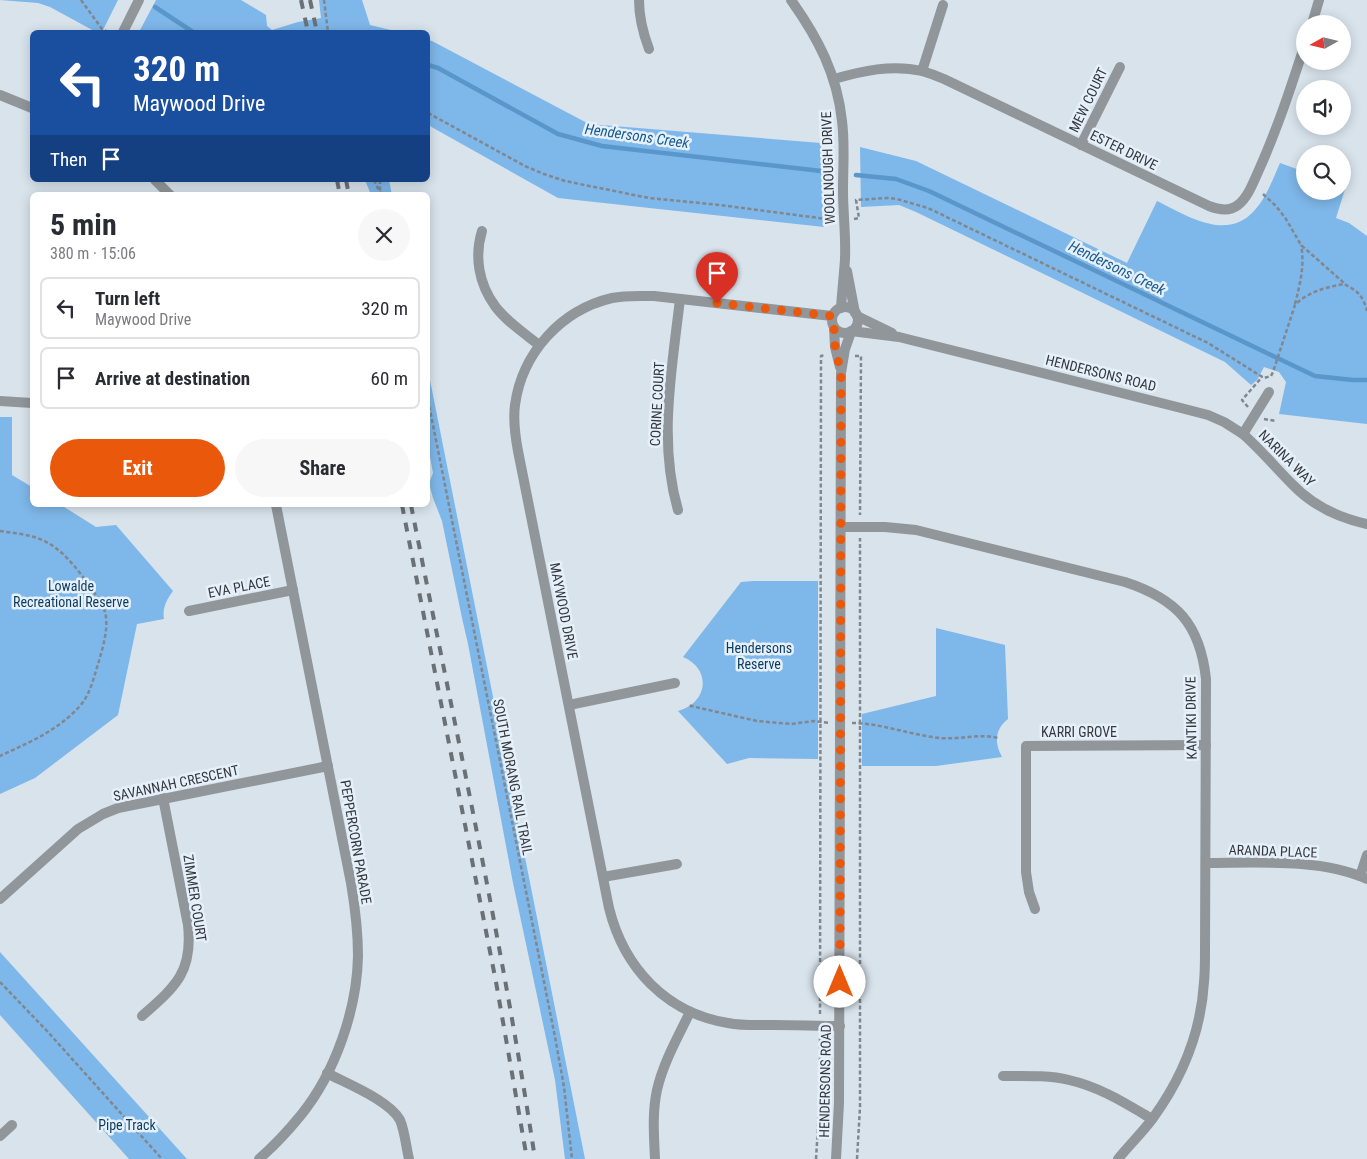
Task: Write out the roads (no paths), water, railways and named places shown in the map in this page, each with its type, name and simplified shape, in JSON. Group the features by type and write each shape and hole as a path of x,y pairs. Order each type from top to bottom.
{"street":[{"path":"124,30 139,0"},
{"path":"639,0 641,26 648,50"},
{"name":"WOOLNOUGH DRIVE","path":"791,0 814,35 825,57 834,79 842,122 845,258 840,308"},
{"path":"1315,15 1320,0"},
{"path":"922,71 943,5"},
{"name":"MEW COURT","path":"1081,145 1120,66"},
{"name":"ESTER DRIVE","path":"834,79 857,72 908,69 944,78 1081,145 1217,209 1223,210 1233,208 1244,198 1250,188 1271,143 1296,70"},
{"path":"0,95 30,107"},
{"path":"157,182 167,192"},
{"path":"482,231 478,243 478,257 486,291 504,316 539,345"},
{"name":"WOOLNOUGH DRIVE","path":"845,258 856,314"},
{"name":"MAYWOOD DRIVE","path":"832,316 636,295 613,298 593,304 561,323 539,345 520,383 515,405 514,426 603,877 613,924 621,944 631,961 648,982 667,998 690,1012 729,1024 840,1026"},
{"name":"CORINE COURT","path":"678,510 670,473 668,427 680,299"},
{"path":"840,308 848,308 856,314 857,323 847,333 840,332 832,324 832,316 840,308"},
{"name":"HENDERSONS ROAD","path":"856,314 900,337"},
{"name":"HENDERSONS ROAD","path":"834,328 835,347 841,373"},
{"name":"HENDERSONS ROAD","path":"836,1159 840,1026 841,373 845,349 851,331 900,337 1208,415 1243,434"},
{"path":"1243,434 1269,392"},
{"path":"0,402 30,403"},
{"name":"NARINA WAY","path":"1243,434 1308,499 1343,517 1367,524"},
{"name":"PEPPERCORN PARADE","path":"259,1159 285,1134 302,1114 314,1098 327,1073 340,1046 349,1019 358,958 358,932 355,908 276,507"},
{"name":"KANTIKI DRIVE","path":"841,527 884,527 916,530 1125,582 1145,589 1162,598 1191,626 1199,644 1204,660 1206,680 1206,863 1204,982 1201,1011 1193,1042 1172,1091 1152,1120 1118,1159"},
{"name":"EVA PLACE","path":"189,611 293,590"},
{"path":"569,705 675,683"},
{"name":"KARRI GROVE","path":"1034,909 1026,872 1026,746 1206,745"},
{"name":"SAVANNAH CRESCENT","path":"0,899 73,834 89,822 118,808 328,766"},
{"name":"ZIMMER COURT","path":"142,1016 172,989 180,977 189,954 188,924 163,798"},
{"path":"1364,877 1367,855"},
{"name":"ARANDA PLACE","path":"1206,863 1300,864 1340,870 1364,877"},
{"path":"603,877 677,864"},
{"path":"655,1159 654,1119 658,1088 663,1071 690,1012"},
{"path":"327,1073 376,1099 394,1113 403,1128 409,1159"},
{"path":"1003,1076 1046,1076 1068,1079 1108,1094 1152,1120"},
{"path":"0,1136 12,1125"}],"waterway":[{"name":"Hendersons Creek","path":"155,7 190,30"},
{"name":"Hendersons Creek","path":"430,66 438,68 558,134 602,146 830,172"},
{"name":"Hendersons Creek","path":"856,175 896,179 929,191 1315,376 1367,380"}],"railway":[{"path":"301,0 308,30"},
{"path":"310,0 317,30"},
{"path":"337,182 339,192"},
{"path":"346,182 348,192"},
{"path":"402,507 496,982 527,1159"},
{"path":"411,507 493,913 535,1159"}],"park label":[{"name":"Lowalde Recreational Reserve","path":"71,594"},
{"name":"Hendersons Reserve","path":"759,656"},
{"name":"Pipe Track","path":"127,1125"}]}
